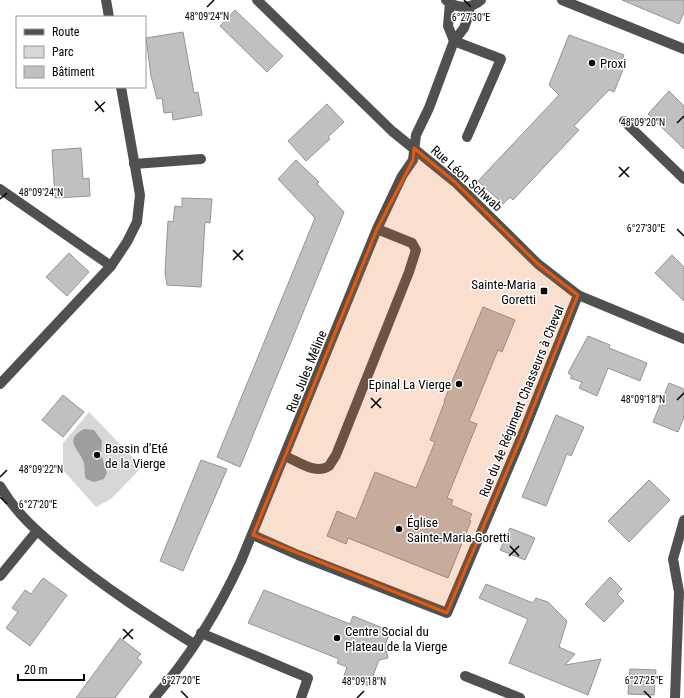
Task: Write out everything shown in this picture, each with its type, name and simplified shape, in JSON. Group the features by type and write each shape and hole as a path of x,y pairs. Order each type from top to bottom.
{"street":[{"path":"106,0 109,16"},
{"path":"467,137 501,59 454,40 448,26 448,2 459,7 470,6 481,0"},
{"path":"562,0 684,49"},
{"name":"Rue Léon Schwab","path":"263,2 392,131 455,182 538,264 578,295 684,338"},
{"name":"Rue Jules Méline","path":"154,698 201,633 232,580 253,535 377,228 402,176 413,160 416,135 454,40 464,28 470,6"},
{"path":"0,384 111,266 127,242 137,222 140,195 121,88"},
{"path":"624,121 684,179"},
{"path":"134,164 201,159"},
{"path":"0,188 111,266"},
{"path":"285,456 316,470 323,470 329,466 354,410 410,272 416,250 412,243 377,228"},
{"name":"Rue du 4e Régiment Chasseurs à Cheval","path":"253,535 298,555 447,613 522,436 578,295"},
{"path":"0,486 11,505 37,531 113,592 194,644"},
{"path":"675,698 679,592 673,559 684,520"},
{"path":"0,576 37,531"},
{"path":"201,633 308,678 301,698"},
{"path":"465,676 520,698"}],"highlighted area":[{"path":"414,148 455,182 538,264 578,295 522,436 447,613 253,535 377,229 413,160"}],"green space":[{"name":"Bassin d'Eté de la Vierge","path":"89,412 142,467 111,499 96,507 63,470 63,443"}],"shaded area":[{"path":"84,429 94,430 102,441 101,454 107,473 104,479 94,482 86,479 84,463 73,441 74,437"}],"building":[{"path":"622,0 684,0 684,12 679,24"},
{"path":"235,10 283,56 267,72 220,26"},
{"path":"183,32 194,93 198,92 202,115 173,120 172,112 164,113 162,98 157,99 151,76 146,38"},
{"path":"569,35 624,55 620,66 624,67 614,92 609,90 574,126 579,130 513,200 510,197 503,204 478,181 559,95 549,85"},
{"path":"669,91 684,106 684,149 648,114"},
{"path":"327,104 344,122 328,137 330,139 306,161 288,141"},
{"path":"81,148 83,179 89,178 90,196 55,198 52,150"},
{"path":"296,160 319,182 317,184 344,212 240,467 217,457 315,218 278,179"},
{"path":"182,198 212,199 210,223 205,222 201,287 167,285 165,272 168,221 173,222 175,206 182,207"},
{"path":"69,253 89,272 67,296 46,277"},
{"path":"672,255 684,267 684,301 655,273"},
{"path":"483,307 515,320 502,352 498,350 469,421 477,424 447,498 453,500 451,505 472,514 469,520 471,521 448,578 348,538 346,544 327,536 337,511 356,519 375,472 416,488 435,442 430,440 444,401"},
{"path":"588,336 610,345 609,348 647,363 640,381 608,368 597,396 579,388 582,382 570,378 572,376 568,373"},
{"path":"669,383 684,389 684,417 678,432 653,422"},
{"path":"63,395 84,412 63,437 42,420"},
{"path":"556,415 584,427 571,456 567,454 546,506 522,497"},
{"path":"201,460 227,469 183,571 160,561"},
{"path":"649,480 670,500 629,542 608,521"},
{"path":"510,528 535,538 525,560 500,550"},
{"path":"610,577 622,589 617,594 624,601 604,622 585,604"},
{"path":"43,578 67,595 30,646 6,628 18,612 12,608 25,590 31,594"},
{"path":"486,584 533,603 536,598 548,602 567,621 559,647 575,654 565,665 601,659 588,695 509,663 528,619 479,598"},
{"name":"Centre Social du Plateau de la Vierge","path":"264,590 350,624 353,616 390,631 385,646 388,658 379,660 369,686 344,676 347,667 337,663 339,659 248,623"},
{"path":"120,638 141,654 137,658 142,662 115,698 76,698"},
{"path":"630,669 656,670 654,695 628,694"}],"place":[{"name":"Proxi","path":"592,63"},
{"name":"Sainte-Maria Goretti","path":"544,291"},
{"name":"Epinal La Vierge","path":"459,384"},
{"name":"Bassin d'Eté de la Vierge","path":"97,455"},
{"name":"Église Sainte-Maria-Goretti","path":"399,529"},
{"name":"Centre Social du Plateau de la Vierge","path":"337,638"}]}
